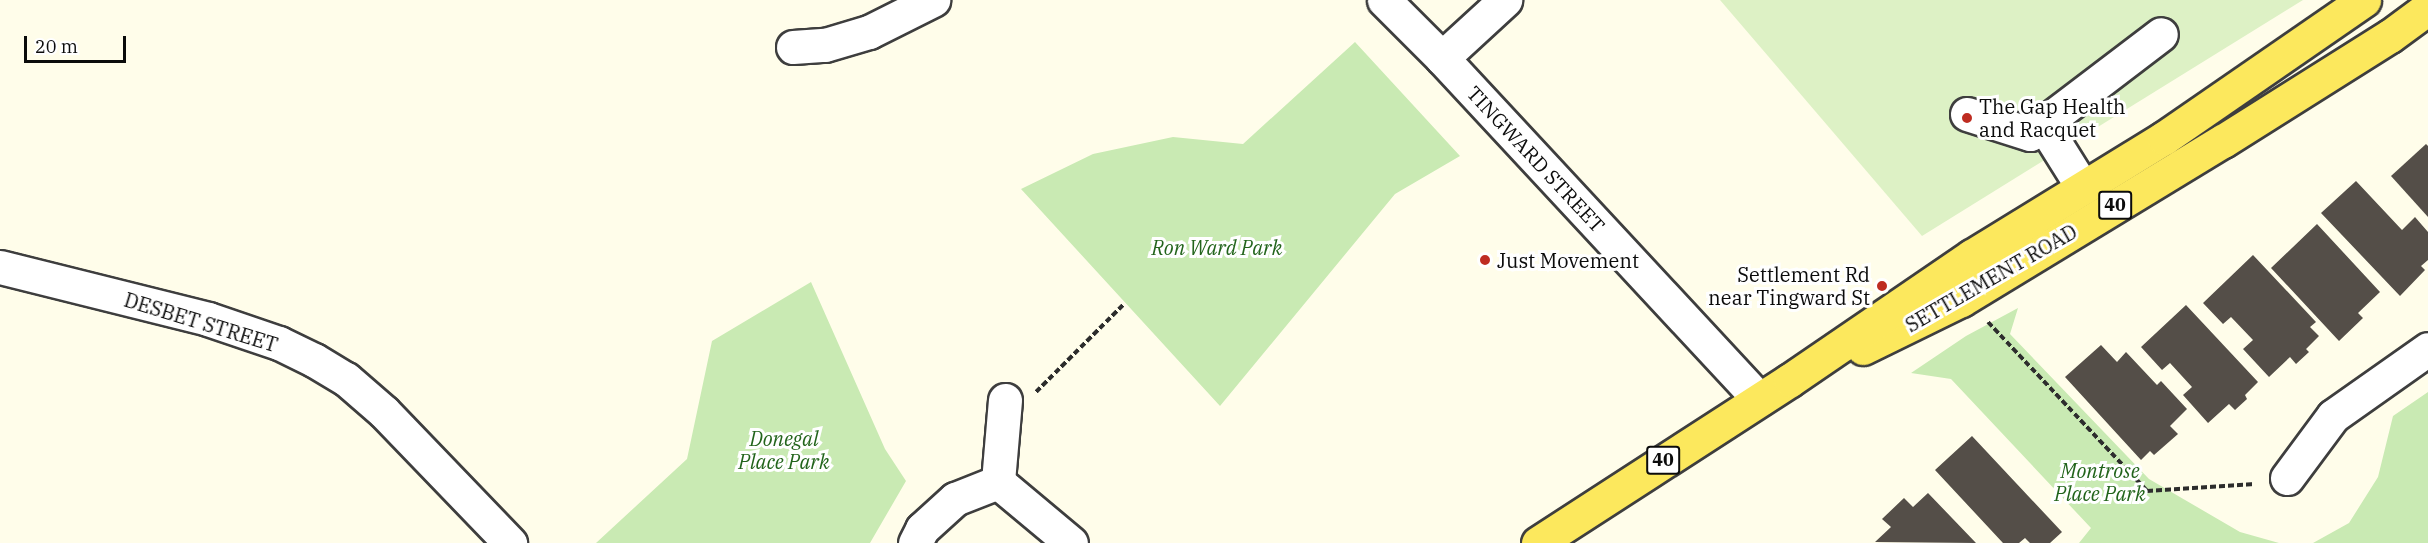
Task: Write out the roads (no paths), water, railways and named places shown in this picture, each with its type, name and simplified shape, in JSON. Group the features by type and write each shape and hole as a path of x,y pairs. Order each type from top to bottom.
{"main road":[{"name":"SETTLEMENT ROAD","path":"1538,543 1790,380 1972,256 2163,138 2364,0"},
{"name":"SETTLEMENT ROAD","path":"1790,380 1904,330 1961,300 2233,135 2390,36 2428,8"}],"street":[{"path":"793,47 825,45 869,32 933,0"},
{"name":"TINGWARD STREET","path":"1384,0 1442,58 1759,399"},
{"path":"1442,58 1505,0"},
{"path":"1968,114 2030,134 2161,34"},
{"path":"2043,124 2084,188"},
{"name":"DESBET STREET","path":"0,267 208,319 279,343 314,360 346,380 384,412 510,543"},
{"path":"2288,478 2333,416 2428,349"},
{"path":"998,482 1005,399"},
{"path":"915,543 922,529 955,500 998,482"},
{"path":"998,482 1071,543"}],"place":[{"name":"The Gap Health and Racquet","path":"1967,118"},
{"name":"Just Movement","path":"1485,260"},
{"name":"Settlement Rd near Tingward St","path":"1882,286"}],"park label":[{"name":"Ron Ward Park","path":"1217,247"},
{"name":"Donegal Place Park","path":"784,450"},
{"name":"Montrose Place Park","path":"2100,482"}]}
